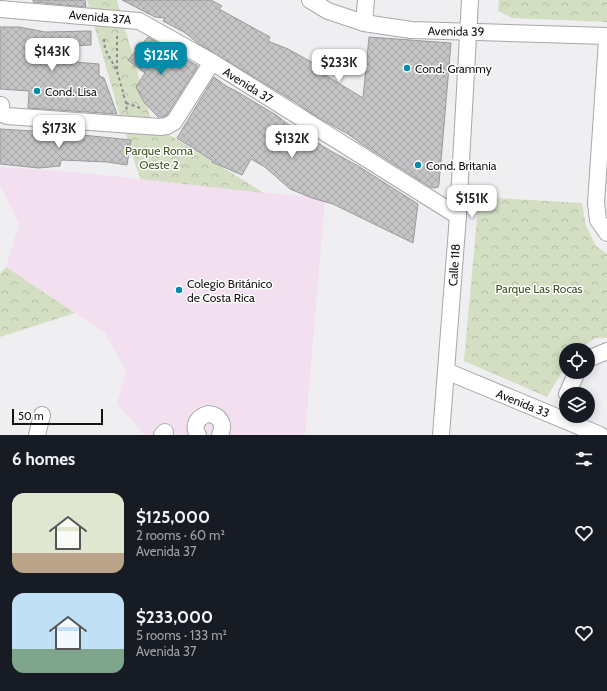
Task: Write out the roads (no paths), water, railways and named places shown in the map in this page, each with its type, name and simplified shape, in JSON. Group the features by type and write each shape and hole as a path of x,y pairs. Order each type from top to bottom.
{"street":[{"name":"Avenida 39","path":"310,0 328,10 364,24 411,30 607,36"},
{"path":"364,24 366,0"},
{"name":"Calle 118","path":"441,435 458,216 470,0"},
{"name":"Avenida 37A","path":"0,9 139,21 212,62"},
{"path":"606,232 598,220 596,203 604,138 607,40"},
{"name":"Avenida 37","path":"1,105 1,112 7,116 128,125 167,126 174,122 212,62 458,216"},
{"path":"595,357 607,351"},
{"name":"Avenida 33","path":"446,371 559,417"},
{"path":"198,435 195,427 196,422 199,418 208,414 217,416 221,420 222,429 220,435"},
{"path":"36,435 42,415"},
{"name":"Avenida 33","path":"573,423 600,435"}],"place":[{"name":"Cond. Grammy","path":"407,68"},
{"name":"Cond. Lisa","path":"37,91"},
{"name":"Cond. Britania","path":"418,165"},
{"name":"Colegio Británico de Costa Rica","path":"179,290"}],"park label":[{"name":"Parque Roma Oeste 2","path":"159,157"},
{"name":"Parque Las Rocas","path":"539,288"}]}
